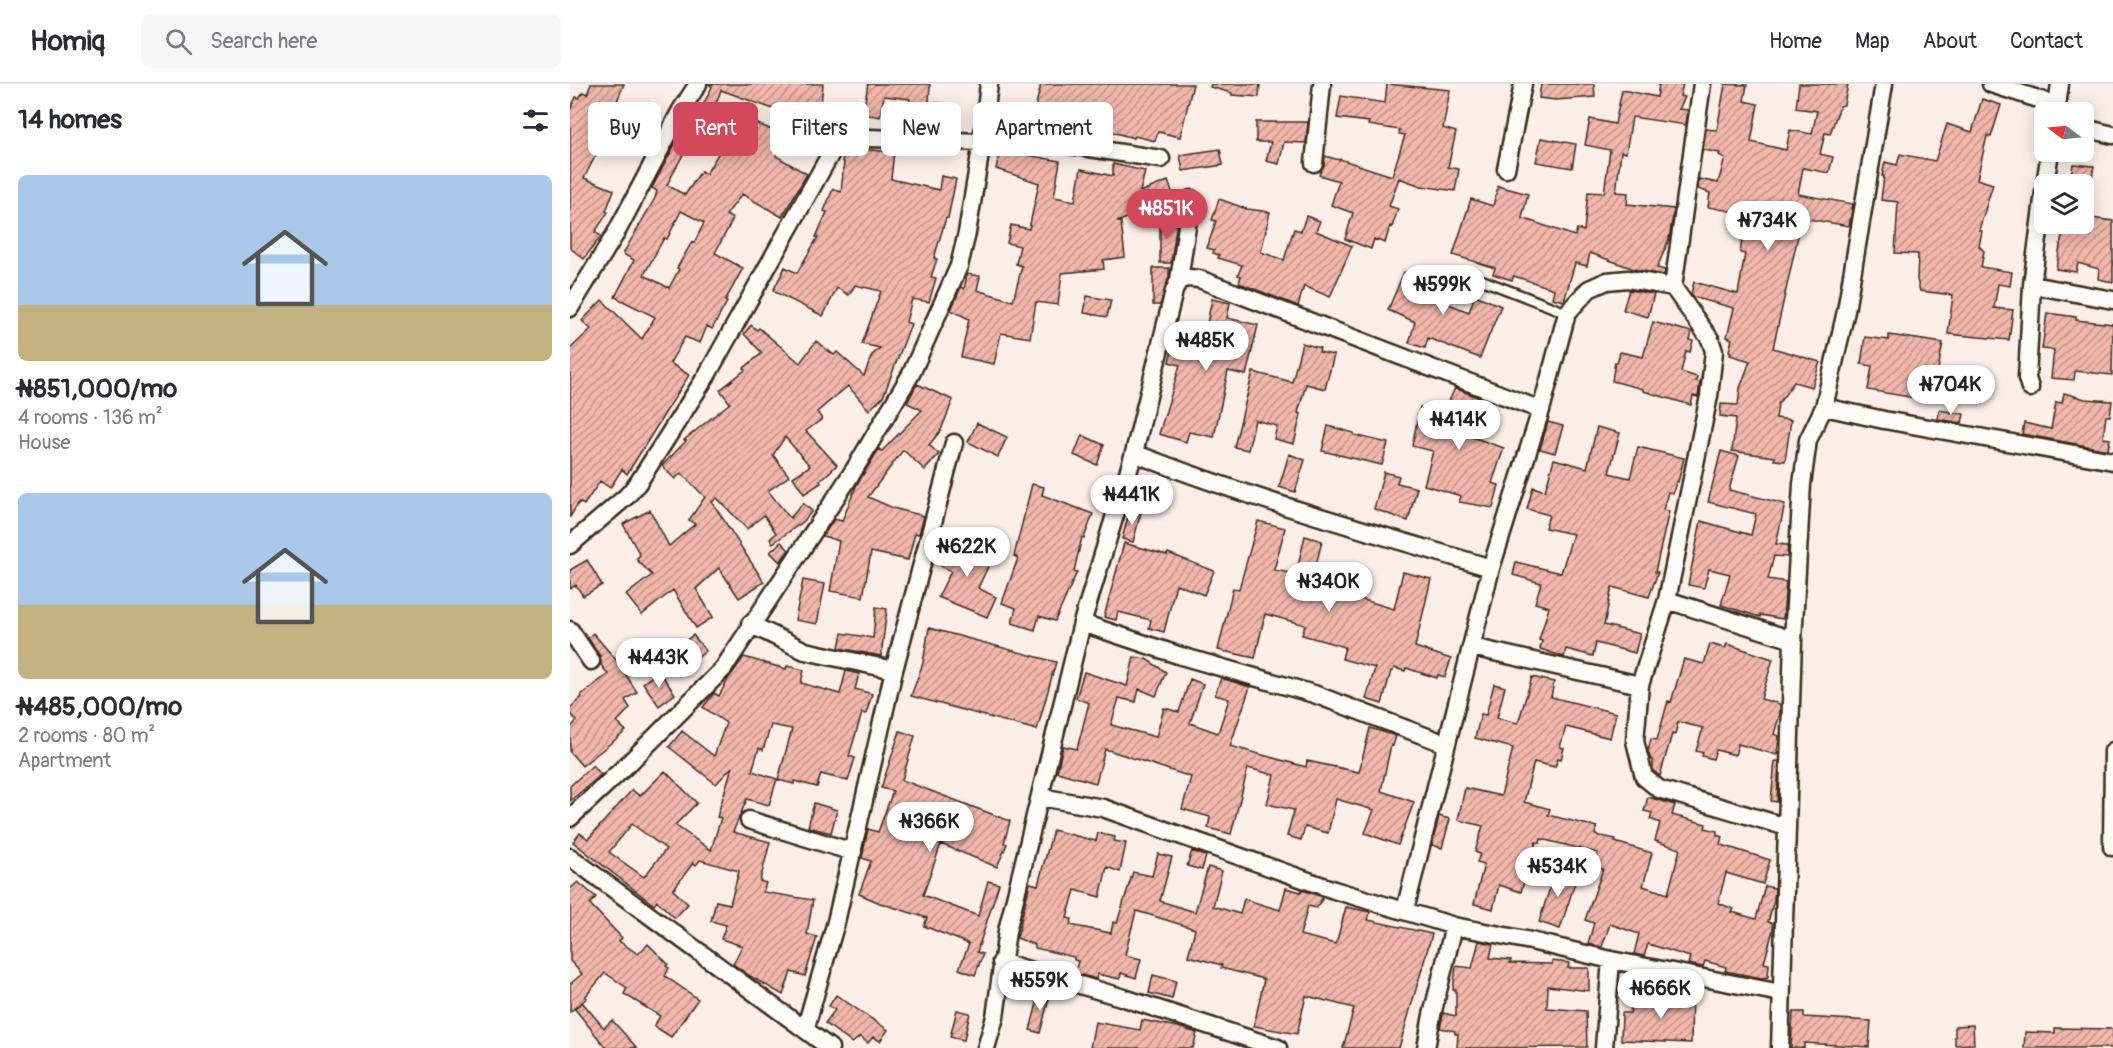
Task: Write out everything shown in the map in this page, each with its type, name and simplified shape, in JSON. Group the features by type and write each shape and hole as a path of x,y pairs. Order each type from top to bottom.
{"street":[{"path":"570,308 616,233 681,110 698,84"},
{"path":"987,102 989,84"},
{"path":"1314,163 1322,84"},
{"path":"1506,169 1523,84"},
{"path":"1701,84 1673,287 1710,339 1714,351 1709,396 1667,600 1640,685 1635,741 1644,777 1659,789 1787,827"},
{"path":"1780,1048 1793,640 1802,484 1808,440 1824,407 1846,310 1884,84"},
{"path":"1991,84 2038,102"},
{"path":"2057,102 2060,84"},
{"path":"2094,130 2113,135"},
{"path":"869,137 973,137"},
{"path":"1113,153 1161,159"},
{"path":"570,545 627,496 638,483 707,375 829,156"},
{"path":"570,818 723,669 750,624 854,470 911,374 959,266 980,156"},
{"path":"986,1048 995,1017 1007,931 1082,622 1134,453 1174,291 1179,280 1191,199"},
{"path":"2030,388 2027,378 2032,285 2039,234"},
{"path":"1179,280 1199,279 1541,410"},
{"path":"1405,910 1491,568 1541,410 1567,313 1589,289 1607,281 1628,279 1673,287"},
{"path":"2032,285 2113,300"},
{"path":"1824,407 2113,461"},
{"path":"805,1030 836,922 894,670 954,443"},
{"path":"1134,453 1275,502 1491,568"},
{"path":"1667,600 1793,640"},
{"path":"1082,622 1181,656 1314,694 1446,744"},
{"path":"750,624 805,651 894,670"},
{"path":"570,630 591,661"},
{"path":"1472,647 1640,685"},
{"path":"2112,847 2113,751"},
{"path":"1040,797 1103,808 1334,890 1454,926 1781,993"},
{"path":"749,820 853,852"},
{"path":"570,857 830,1048"},
{"path":"1426,1048 1454,926"},
{"path":"1604,1048 1611,960"},
{"path":"1001,962 1121,997 1278,1048"}],"lane":[{"path":"1482,280 1567,313"}],"building":[{"path":"591,84 624,84 617,102 588,102 588,156 595,156 584,178 614,190 606,211 608,212 595,232 601,236 584,259 570,248 570,110 576,97 579,98 583,92 587,94"},
{"path":"709,84 823,84 821,102 770,102 770,108 721,90 716,102 704,102 712,87"},
{"path":"868,84 930,84 929,102 910,102 910,99 884,96 881,102 880,117 869,115 869,102 865,102"},
{"path":"1041,84 1193,84 1180,137 1158,132 1155,141 1113,132 1113,102 1037,102"},
{"path":"1211,84 1260,84 1259,97 1232,95 1232,93 1210,87"},
{"path":"1387,84 1450,90 1443,128 1456,132 1448,167 1459,169 1455,191 1421,186 1399,178 1389,206 1398,209 1392,227 1390,226 1385,243 1374,239 1371,249 1345,239 1353,213 1331,205 1339,181 1319,175 1325,156 1392,176 1405,135 1399,134 1400,130 1368,125 1369,122 1337,118 1341,96 1385,103"},
{"path":"1541,84 1594,84 1595,97 1556,100 1539,98"},
{"path":"1659,84 1683,84 1680,96 1685,97 1679,109 1688,110 1686,125 1632,117 1626,153 1621,152 1616,192 1628,193 1627,204 1674,209 1669,239 1657,268 1665,270 1664,275 1634,269 1590,253 1587,266 1575,263 1564,301 1552,298 1554,289 1514,276 1512,280 1493,274 1495,268 1453,255 1471,199 1493,206 1498,186 1528,194 1522,218 1575,236 1577,229 1584,231 1588,192 1604,193 1610,150 1585,145 1590,119 1615,124 1622,90 1657,97"},
{"path":"1725,84 1747,85 1744,101 1758,104 1751,142 1786,150 1790,130 1812,134 1817,111 1796,108 1799,84 1848,84 1844,105 1840,106 1830,134 1825,133 1820,154 1833,157 1829,173 1803,168 1798,194 1853,204 1849,226 1802,218 1773,348 1820,362 1812,387 1794,382 1778,404 1776,418 1791,420 1785,461 1774,460 1775,457 1732,451 1736,418 1720,416 1721,404 1738,405 1740,388 1750,361 1730,355 1732,339 1727,337 1734,308 1693,297 1691,294 1694,282 1738,294 1745,254 1740,253 1746,214 1708,207 1710,193 1698,189 1699,179 1718,183 1725,158 1719,155 1720,153 1703,150 1706,129 1717,130"},
{"path":"1982,99 2001,105 1991,137 1987,136 1977,179 1993,184 1979,230 1982,231 1979,246 1984,251 1981,267 2012,272 2010,286 1998,284 1994,308 2013,310 2009,340 1948,334 1953,295 1920,291 1917,280 1918,254 1895,253 1898,202 1881,200 1885,162 1897,165 1900,154 1935,161 1947,124 1972,132"},
{"path":"1256,122 1308,122 1306,143 1284,142 1279,164 1266,161 1271,142 1256,142"},
{"path":"758,124 770,129 770,156 776,156 807,174 782,217 742,194 726,215 733,219 715,253 743,268 725,301 727,302 712,329 707,326 700,343 685,337 670,363 689,375 627,474 622,469 610,488 600,481 584,505 579,502 570,517 570,349 591,329 582,321 602,300 642,339 655,317 615,297 634,260 623,254 655,198 657,191 652,188 673,148 673,156 682,156 667,185 685,195 701,171 706,174 717,156 758,156","holes":["681,211 704,223 677,268 679,269 669,288 644,275 664,238 667,239"]},
{"path":"1541,138 1576,144 1572,168 1536,162"},
{"path":"1220,149 1223,165 1183,171 1180,155"},
{"path":"869,150 881,151 881,156 894,156 891,179 939,190 941,176 956,179 948,218 946,218 934,258 937,259 931,277 936,278 929,302 912,299 906,322 911,324 883,397 869,410 848,386 817,412 822,419 806,431 837,465 820,481 821,483 804,494 793,477 810,466 785,437 773,455 789,476 768,491 790,518 803,503 812,511 803,522 773,543 770,539 776,533 764,515 747,529 717,498 712,502 764,582 739,598 719,568 696,589 713,617 696,628 673,590 642,615 626,595 652,575 636,559 640,555 623,524 650,510 669,546 695,524 689,520 705,497 681,473 675,479 662,466 686,441 684,440 730,403 720,390 762,353 744,334 751,325 757,330 759,328 800,363 816,341 834,355 837,352 864,376 872,355 880,348 862,344 881,291 855,285 849,295 837,288 823,316 773,291 785,267 797,273 818,237 816,237 827,212 824,211 833,189 841,192 844,162 842,161 844,156 869,156"},
{"path":"999,156 1033,156 1060,161 1054,197 1075,201 1081,169 1113,176 1113,164 1145,171 1140,192 1168,181 1175,199 1117,222 1121,222 1125,257 1103,260 1104,269 1062,273 1058,305 1036,302 1030,338 1001,333 994,364 961,357 969,319 951,310 961,287 964,289 967,274 980,276 977,290 1013,301 1022,266 1016,264 1020,246 1007,243 1011,225 1029,229 1039,183 996,169"},
{"path":"2073,164 2094,166 2093,174 2072,174"},
{"path":"1219,199 1247,209 1270,212 1261,252 1284,260 1294,229 1301,231 1306,216 1320,221 1316,231 1352,246 1330,297 1304,286 1298,306 1239,283 1241,276 1238,275 1242,265 1218,258 1219,255 1213,253 1214,250 1207,248 1216,221 1212,220"},
{"path":"2094,218 2113,221 2113,282 2098,279 2099,269 2078,263 2076,272 2056,269 2062,234 2094,234"},
{"path":"1160,221 1177,221 1171,263 1160,263"},
{"path":"1153,268 1169,268 1169,277 1160,305 1153,305"},
{"path":"1404,272 1430,283 1432,278 1446,282 1441,301 1469,312 1475,295 1501,306 1480,358 1428,338 1425,348 1409,343 1415,322 1388,310"},
{"path":"1629,290 1654,294 1648,317 1623,310"},
{"path":"1087,296 1111,300 1107,317 1084,313"},
{"path":"1212,299 1230,303 1227,318 1258,325 1246,375 1228,371 1214,437 1189,432 1186,442 1159,434 1180,365 1169,362 1177,330 1183,331 1184,327 1205,333"},
{"path":"2047,313 2076,317 2076,320 2113,324 2112,375 2075,371 2074,380 2051,378 2054,350 2042,349"},
{"path":"1653,322 1692,332 1690,340 1693,341 1690,352 1686,351 1681,372 1697,377 1696,381 1700,382 1698,397 1693,396 1691,405 1612,381 1615,362 1617,363 1620,352 1643,357"},
{"path":"1889,335 1943,343 1932,401 1868,390 1872,366 1861,364 1865,337 1889,340"},
{"path":"1302,343 1320,348 1319,352 1334,355 1325,389 1306,384 1298,413 1301,414 1294,444 1274,439 1277,426 1255,420 1248,450 1234,447 1253,372 1292,382"},
{"path":"917,384 953,400 941,430 929,445 939,454 925,470 903,450 868,497 893,508 924,516 919,534 915,533 908,560 871,552 863,597 830,591 839,541 823,536 834,519 842,521 857,484 879,449 882,451 922,410 907,403"},
{"path":"1455,388 1482,399 1469,436 1504,448 1492,483 1499,485 1493,508 1459,502 1461,496 1424,485 1433,451 1412,446 1420,407 1444,412"},
{"path":"2064,393 2085,399 2112,401 2110,416 2106,416 2103,438 2110,439 2108,450 2022,434 2024,423 2051,429 2056,402 2062,403"},
{"path":"1939,410 1964,414 1962,423 1938,419"},
{"path":"1548,422 1563,426 1555,453 1540,449"},
{"path":"977,423 1007,437 998,457 968,442"},
{"path":"1328,426 1388,443 1382,465 1322,451"},
{"path":"1597,427 1620,433 1609,473 1630,478 1638,447 1684,458 1678,482 1676,482 1673,493 1668,492 1663,510 1669,511 1655,572 1658,572 1649,597 1612,587 1604,625 1640,634 1635,653 1596,643 1593,656 1566,649 1564,657 1540,649 1542,641 1539,640 1549,607 1535,603 1541,583 1513,575 1516,562 1561,573 1573,534 1545,528 1549,515 1527,509 1533,487 1545,491 1554,459 1587,468"},
{"path":"1082,435 1104,445 1097,465 1074,455"},
{"path":"1721,451 1739,456 1729,490 1785,504 1776,544 1788,545 1787,557 1774,556 1768,579 1786,582 1783,619 1760,615 1760,617 1721,605 1730,574 1709,569 1704,588 1688,585 1701,521 1751,535 1756,514 1708,502"},
{"path":"1289,454 1305,460 1295,492 1279,487"},
{"path":"1384,472 1399,476 1397,483 1417,488 1408,521 1374,509"},
{"path":"1032,484 1044,487 1042,495 1093,514 1084,538 1082,537 1074,571 1077,572 1055,621 1039,616 1035,630 1012,623 1016,608 1002,603 1018,558 1014,556"},
{"path":"1130,509 1141,512 1133,542 1122,539"},
{"path":"1258,521 1285,528 1274,570 1296,574 1305,536 1322,541 1314,573 1341,581 1340,585 1349,587 1347,595 1394,609 1403,572 1431,579 1415,647 1451,659 1445,677 1438,675 1437,678 1406,668 1405,671 1394,668 1391,671 1382,704 1366,699 1375,668 1342,659 1345,647 1302,635 1305,625 1265,614 1255,658 1218,650 1233,588 1239,589"},
{"path":"955,537 993,556 978,588 996,597 987,617 938,597 951,571 941,566"},
{"path":"781,542 789,550 780,562 770,552"},
{"path":"1124,543 1167,555 1168,553 1214,571 1204,595 1176,584 1164,632 1149,628 1151,620 1118,612 1116,620 1104,617"},
{"path":"587,560 602,585 583,596 576,585 570,589 570,570"},
{"path":"803,580 825,584 817,624 795,620"},
{"path":"876,607 887,609 881,656 839,648 842,633 873,638"},
{"path":"929,628 1056,662 1037,730 911,696 923,663"},
{"path":"593,633 617,661 637,692 625,700 630,708 617,722 626,731 582,766 570,752 570,728 577,721 570,713 570,708 582,697 581,695 608,674 588,638"},
{"path":"693,635 706,651 690,664 677,647"},
{"path":"1710,644 1725,648 1727,644 1773,659 1761,699 1780,704 1780,714 1774,734 1779,736 1777,755 1738,744 1735,755 1716,750 1713,759 1702,756 1703,753 1696,751 1703,728 1678,722 1675,735 1672,734 1660,776 1653,771 1653,760 1648,751 1651,739 1657,740 1668,701 1671,702 1684,659 1704,664"},
{"path":"744,657 786,669 787,666 804,670 801,683 840,694 846,671 859,674 855,689 872,694 866,714 862,713 849,756 855,758 848,781 821,774 817,787 794,781 794,784 778,780 792,729 771,725 763,750 759,748 752,771 777,779 769,805 747,799 733,832 770,842 760,881 766,883 763,892 813,900 807,934 817,937 805,976 791,972 783,995 733,964 742,946 721,939 726,925 711,921 716,901 730,904 739,871 700,860 696,865 693,863 673,890 688,904 675,918 657,901 654,905 573,842 580,833 588,839 632,790 640,796 665,771 697,803 675,825 711,850 721,818 717,817 732,767 716,784 669,747 682,731 714,756 726,723 703,707 714,693 719,696","holes":["632,824 666,849 644,877 609,852"]},
{"path":"1134,657 1146,659 1166,672 1156,696 1139,689 1136,702 1119,698 1111,725 1156,737 1164,708 1179,712 1190,679 1203,684 1190,723 1218,733 1229,699 1215,695 1221,678 1250,687 1230,746 1306,767 1307,761 1359,772 1370,728 1396,736 1393,746 1391,745 1381,791 1414,802 1398,845 1365,833 1374,810 1336,799 1328,833 1305,827 1301,840 1287,836 1294,810 1267,804 1274,775 1248,768 1231,834 1208,828 1210,817 1182,809 1191,777 1105,749 1096,783 1057,772 1063,746 1077,749 1089,703 1076,698 1084,672 1127,686"},
{"path":"659,671 675,694 659,706 643,683"},
{"path":"1532,677 1554,682 1551,697 1616,713 1610,738 1566,727 1560,747 1564,748 1561,759 1558,758 1555,767 1534,762 1524,802 1550,809 1548,815 1597,827 1595,835 1616,839 1615,842 1652,853 1643,886 1668,894 1680,849 1655,841 1660,823 1650,819 1652,813 1644,811 1648,797 1675,805 1672,815 1706,824 1705,828 1717,831 1717,835 1722,837 1720,844 1770,860 1763,884 1726,873 1718,903 1734,909 1732,912 1756,919 1765,886 1775,888 1768,922 1773,923 1773,930 1764,963 1769,964 1768,977 1762,978 1725,971 1726,967 1705,961 1703,967 1688,964 1690,957 1648,944 1644,956 1634,954 1639,934 1610,924 1602,947 1588,944 1594,923 1585,920 1603,869 1594,867 1598,853 1541,839 1540,843 1536,842 1521,892 1499,885 1493,909 1474,904 1484,864 1477,862 1480,854 1475,852 1483,826 1458,820 1465,788 1501,796 1513,748 1475,738 1481,714 1486,715 1494,684 1505,687 1497,718 1518,723"},
{"path":"900,731 915,736 902,780 1010,821 1004,843 1007,844 997,867 941,844 923,895 978,916 988,881 999,884 977,952 983,954 975,975 959,969 969,944 924,926 927,918 859,894 871,861 862,858 868,829 878,832 893,791 881,788"},
{"path":"1775,761 1779,761 1777,802 1771,801"},
{"path":"593,765 601,775 570,801 570,786"},
{"path":"814,803 837,810 831,833 808,827"},
{"path":"1439,816 1450,819 1442,848 1432,845"},
{"path":"1053,830 1096,841 1098,833 1115,837 1114,841 1126,843 1120,872 1107,867 1100,897 1075,890 1067,918 1072,919 1070,925 1111,933 1113,922 1117,923 1133,872 1152,876 1158,854 1172,857 1160,901 1195,912 1208,867 1222,871 1213,906 1240,914 1244,899 1280,910 1286,888 1301,892 1302,890 1323,897 1316,908 1308,906 1300,935 1336,944 1346,907 1370,912 1368,920 1432,934 1399,1048 1343,1048 1354,1008 1306,996 1297,1034 1254,1026 1264,979 1221,968 1222,965 1188,956 1195,929 1147,914 1136,911 1125,955 1141,959 1136,978 1121,973 1120,979 1097,974 1096,979 1075,973 1078,961 1074,960 1074,957 1035,948 1035,945 1017,938 1030,883 1038,885"},
{"path":"1192,851 1206,856 1202,870 1187,866"},
{"path":"1557,866 1578,873 1560,929 1539,922"},
{"path":"578,882 596,897 590,904 622,938 619,941 638,954 648,944 668,964 666,966 669,968 665,976 698,999 671,1037 654,1026 660,1016 624,994 627,988 605,973 585,997 587,998 570,1012 570,984 582,974 570,961 570,889"},
{"path":"1479,941 1493,944 1490,958 1511,960 1510,963 1552,964 1552,961 1569,963 1568,968 1589,968 1589,991 1548,986 1547,1008 1586,1011 1587,1047 1457,1048 1458,1034 1455,1034 1455,1031 1440,1028 1443,1013 1456,1016 1456,990 1453,990 1456,966 1472,968"},
{"path":"1153,975 1176,981 1172,999 1149,993"},
{"path":"1677,984 1692,986 1691,1043 1621,1040 1622,1013 1630,1013 1631,1005 1667,1007 1667,1000 1673,1000"},
{"path":"1040,992 1050,995 1040,1033 1030,1030"},
{"path":"836,995 888,1030 880,1041 873,1037 868,1043 860,1037 852,1043 825,1023 835,1010 829,1006"},
{"path":"582,1002 604,1028 612,1020 637,1048 606,1048 575,1009"},
{"path":"957,1010 970,1013 964,1040 950,1037"},
{"path":"1793,1012 1804,1012 1804,1017 1871,1021 1869,1047 1804,1043 1804,1048 1791,1048"},
{"path":"1142,1020 1197,1033 1193,1048 1090,1048 1095,1022 1140,1030"},
{"path":"1973,1025 1974,1044 1955,1045 1955,1026"},
{"path":"2055,1028 2113,1029 2113,1048 2024,1048 2025,1032 2055,1033"}]}
